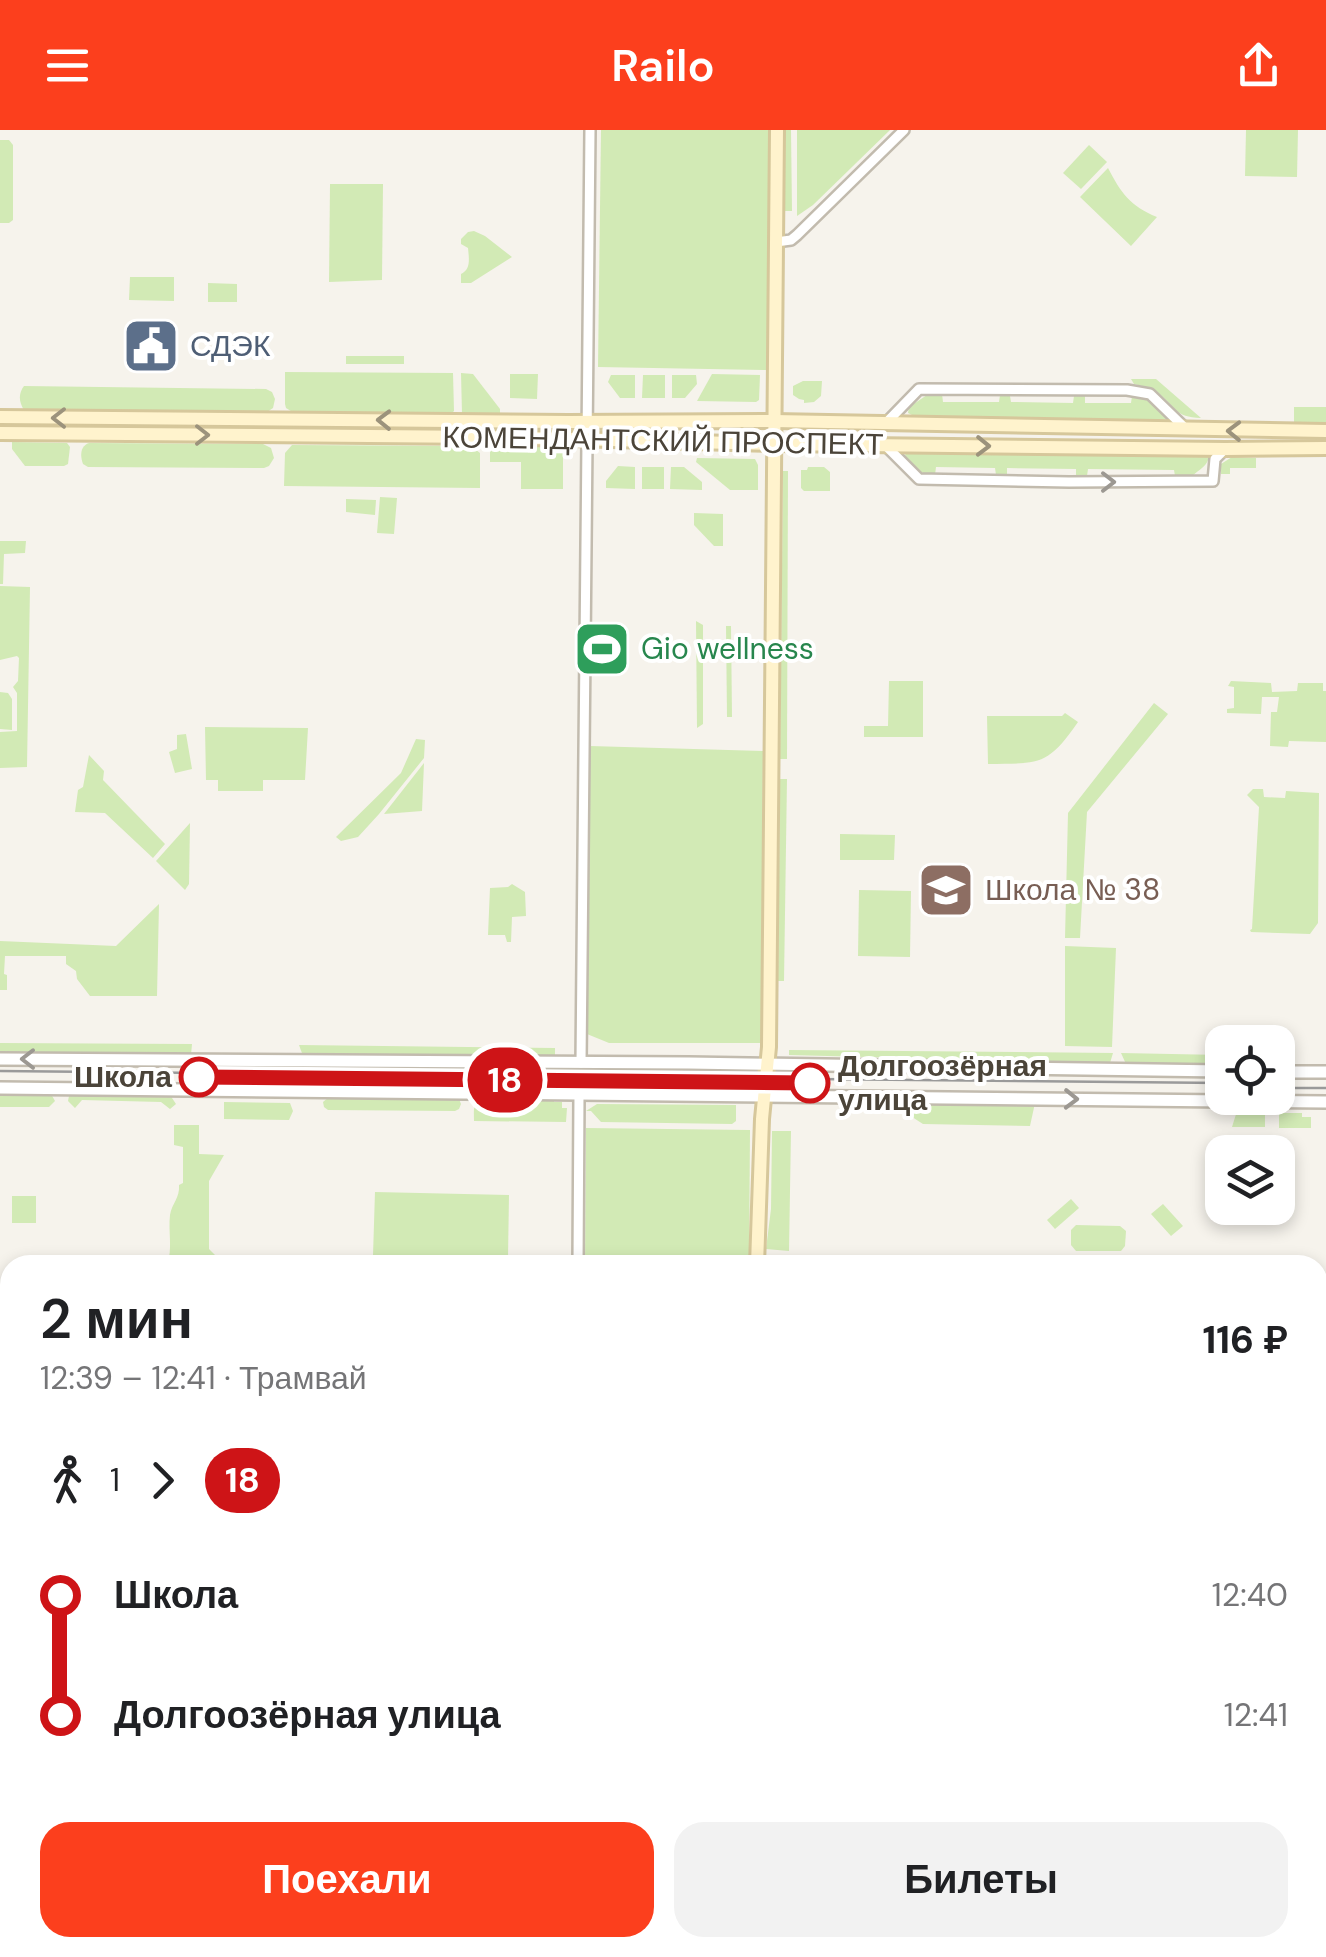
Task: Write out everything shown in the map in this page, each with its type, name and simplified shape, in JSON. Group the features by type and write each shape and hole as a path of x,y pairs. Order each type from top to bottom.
{"main road":[{"path":"758,1255 767,1064 777,130"},
{"name":"КОМЕНДАНТСКИЙ ПРОСПЕКТ","path":"0,417 774,421 1326,431"},
{"name":"КОМЕНДАНТСКИЙ ПРОСПЕКТ","path":"0,433 1226,450 1326,448"}],"street":[{"path":"581,1062 590,130"},
{"path":"776,242 797,235 904,130"},
{"path":"886,424 919,389 1127,390 1154,396 1186,430"},
{"path":"885,445 920,479 1069,482 1214,481 1215,459 1226,450"},
{"path":"0,1058 1205,1071"},
{"path":"1295,1072 1326,1072"},
{"path":"0,1088 1326,1102"},
{"path":"578,1255 579,1094"}],"green space":[{"path":"601,130 769,130 767,370 598,367"},
{"path":"784,130 791,130 792,211 785,211"},
{"path":"797,130 890,130 797,216"},
{"path":"1246,130 1298,130 1297,177 1245,176"},
{"path":"0,140 9,140 13,145 13,220 9,223 0,223"},
{"path":"1089,145 1107,162 1081,189 1063,173"},
{"path":"1108,168 1127,198 1157,217 1131,246 1080,197"},
{"path":"330,184 383,184 382,280 329,282"},
{"path":"474,231 512,257 471,283 461,283 469,260 468,248 461,244 461,239"},
{"path":"130,277 174,277 174,301 129,300"},
{"path":"208,283 237,284 237,302 208,302"},
{"path":"346,356 404,356 404,364 346,364"},
{"path":"285,372 453,373 454,411 294,413 285,404"},
{"path":"461,373 473,374 500,409 500,415 462,414"},
{"path":"510,374 538,374 537,399 510,398"},
{"path":"712,374 760,375 759,400 697,401"},
{"path":"611,375 635,375 635,398 620,398 608,382"},
{"path":"643,375 665,375 665,398 642,398"},
{"path":"672,375 696,375 697,384 685,398 672,398"},
{"path":"1131,379 1156,379 1201,418 1181,414 1155,391 1134,384"},
{"path":"803,381 822,381 821,396 814,402 804,403 793,395 793,386"},
{"path":"24,386 266,389 275,399 273,408 267,412 24,410 20,398"},
{"path":"930,393 942,394 943,402 999,402 1000,395 1010,396 1011,402 1073,403 1074,396 1085,396 1085,403 1131,403 1132,396 1138,396 1152,402 1167,419 916,417 908,413 909,407"},
{"path":"1294,407 1326,407 1326,422 1294,422"},
{"path":"12,442 67,443 68,464 25,466 12,449"},
{"path":"89,443 263,444 271,448 274,458 264,468 88,467 81,455"},
{"path":"292,445 471,446 480,453 480,488 284,486 285,453"},
{"path":"496,446 563,447 563,489 521,489 521,462 490,462 490,452"},
{"path":"908,451 1208,454 1208,461 1192,476 1175,476 1174,470 1088,469 1087,476 1076,476 1076,469 1007,468 1007,475 996,475 995,468 936,467 935,475 913,467 905,455"},
{"path":"1232,457 1256,458 1256,468 1230,468 1230,474 1221,474 1221,464"},
{"path":"697,458 755,459 758,490 730,490 696,462"},
{"path":"618,466 635,467 635,489 606,488 606,481"},
{"path":"642,467 664,467 664,489 642,489"},
{"path":"671,467 684,467 702,482 702,490 670,489"},
{"path":"824,467 830,472 830,491 801,488 801,470"},
{"path":"783,471 788,471 787,759 780,759"},
{"path":"380,497 397,498 394,534 377,533"},
{"path":"346,499 376,500 375,515 346,512"},
{"path":"694,513 723,514 723,546 714,546 694,525"},
{"path":"0,541 26,541 25,553 4,554 3,584 0,584"},
{"path":"0,586 30,587 27,767 0,768 0,732 17,731 17,693 13,687 18,681 19,658 0,660"},
{"path":"696,621 703,625 703,724 697,728"},
{"path":"726,626 731,626 732,717 727,717"},
{"path":"889,681 923,681 923,737 864,737 864,726 888,726"},
{"path":"1231,681 1271,683 1272,692 1297,691 1298,683 1323,683 1326,742 1289,741 1288,747 1270,746 1271,712 1277,712 1279,697 1262,697 1261,714 1227,713 1227,709 1234,708 1234,687 1228,686"},
{"path":"0,692 8,693 12,699 12,730 0,729"},
{"path":"1154,703 1168,714 1087,812 1080,938 1065,938 1068,813"},
{"path":"1065,713 1078,722 1049,755 1031,762 988,764 987,716"},
{"path":"205,727 308,728 305,780 263,780 263,791 218,791 218,780 206,780"},
{"path":"186,734 192,769 175,773 169,752 177,749 177,735"},
{"path":"416,739 425,740 424,758 358,837 341,841 336,837 401,773"},
{"path":"590,746 763,751 761,1043 609,1043 587,1034"},
{"path":"89,755 104,771 103,780 165,844 153,858 105,813 75,812"},
{"path":"424,763 422,811 384,814"},
{"path":"780,779 787,779 784,981 778,981"},
{"path":"1253,789 1263,789 1264,797 1285,798 1286,791 1319,793 1318,923 1310,934 1250,930 1259,807 1247,795"},
{"path":"190,823 189,884 185,890 156,861"},
{"path":"840,834 895,835 894,860 840,860"},
{"path":"512,884 525,892 526,916 512,917 511,942 507,942 505,935 488,935 490,888"},
{"path":"859,890 911,891 910,957 858,956"},
{"path":"159,904 157,996 90,996 77,979 76,971 66,964 66,956 5,956 7,990 0,990 0,941 116,946"},
{"path":"1065,946 1116,948 1112,1047 1065,1046"},
{"path":"0,1043 192,1044 191,1055 0,1053"},
{"path":"299,1045 555,1048 555,1058 303,1056"},
{"path":"789,1050 1113,1053 1110,1063 930,1062 789,1055"},
{"path":"1121,1053 1205,1055 1205,1065 1126,1064"},
{"path":"0,1094 51,1094 55,1101 49,1107 0,1107"},
{"path":"74,1094 170,1095 176,1104 170,1109 161,1102 82,1100 75,1108 68,1101"},
{"path":"329,1097 454,1098 461,1104 455,1111 328,1110 323,1102"},
{"path":"483,1098 554,1099 567,1108 566,1122 474,1121 475,1104"},
{"path":"224,1102 290,1103 293,1111 289,1120 224,1119"},
{"path":"927,1102 1035,1103 1030,1126 923,1124 895,1106"},
{"path":"597,1104 736,1105 736,1121 601,1122 586,1111"},
{"path":"1302,1113 1302,1117 1311,1117 1311,1128 1279,1128 1279,1115"},
{"path":"1236,1115 1265,1115 1265,1127 1232,1127"},
{"path":"174,1125 199,1125 199,1154 224,1155 209,1181 209,1249 215,1255 170,1255 170,1215 183,1183 183,1147 174,1145"},
{"path":"586,1128 750,1130 749,1255 585,1255"},
{"path":"772,1131 791,1131 789,1251 766,1249"},
{"path":"375,1192 509,1195 508,1255 373,1255"},
{"path":"12,1196 36,1196 36,1223 12,1223"},
{"path":"1071,1199 1079,1208 1055,1229 1047,1220"},
{"path":"1163,1204 1183,1226 1171,1236 1151,1214"},
{"path":"1076,1225 1120,1226 1126,1231 1125,1246 1121,1251 1076,1251 1071,1245 1071,1230"}],"tram line":[{"path":"0,1071 1205,1083"},
{"name":"18","path":"199,1077 810,1083"},
{"path":"1295,1088 1326,1088"}],"place":[{"name":"СДЭК","path":"151,346"},
{"name":"Gio wellness","path":"602,649"},
{"name":"Школа № 38","path":"946,890"},
{"name":"Школа","path":"199,1077"},
{"name":"Долгоозёрная улица","path":"810,1083"}]}
